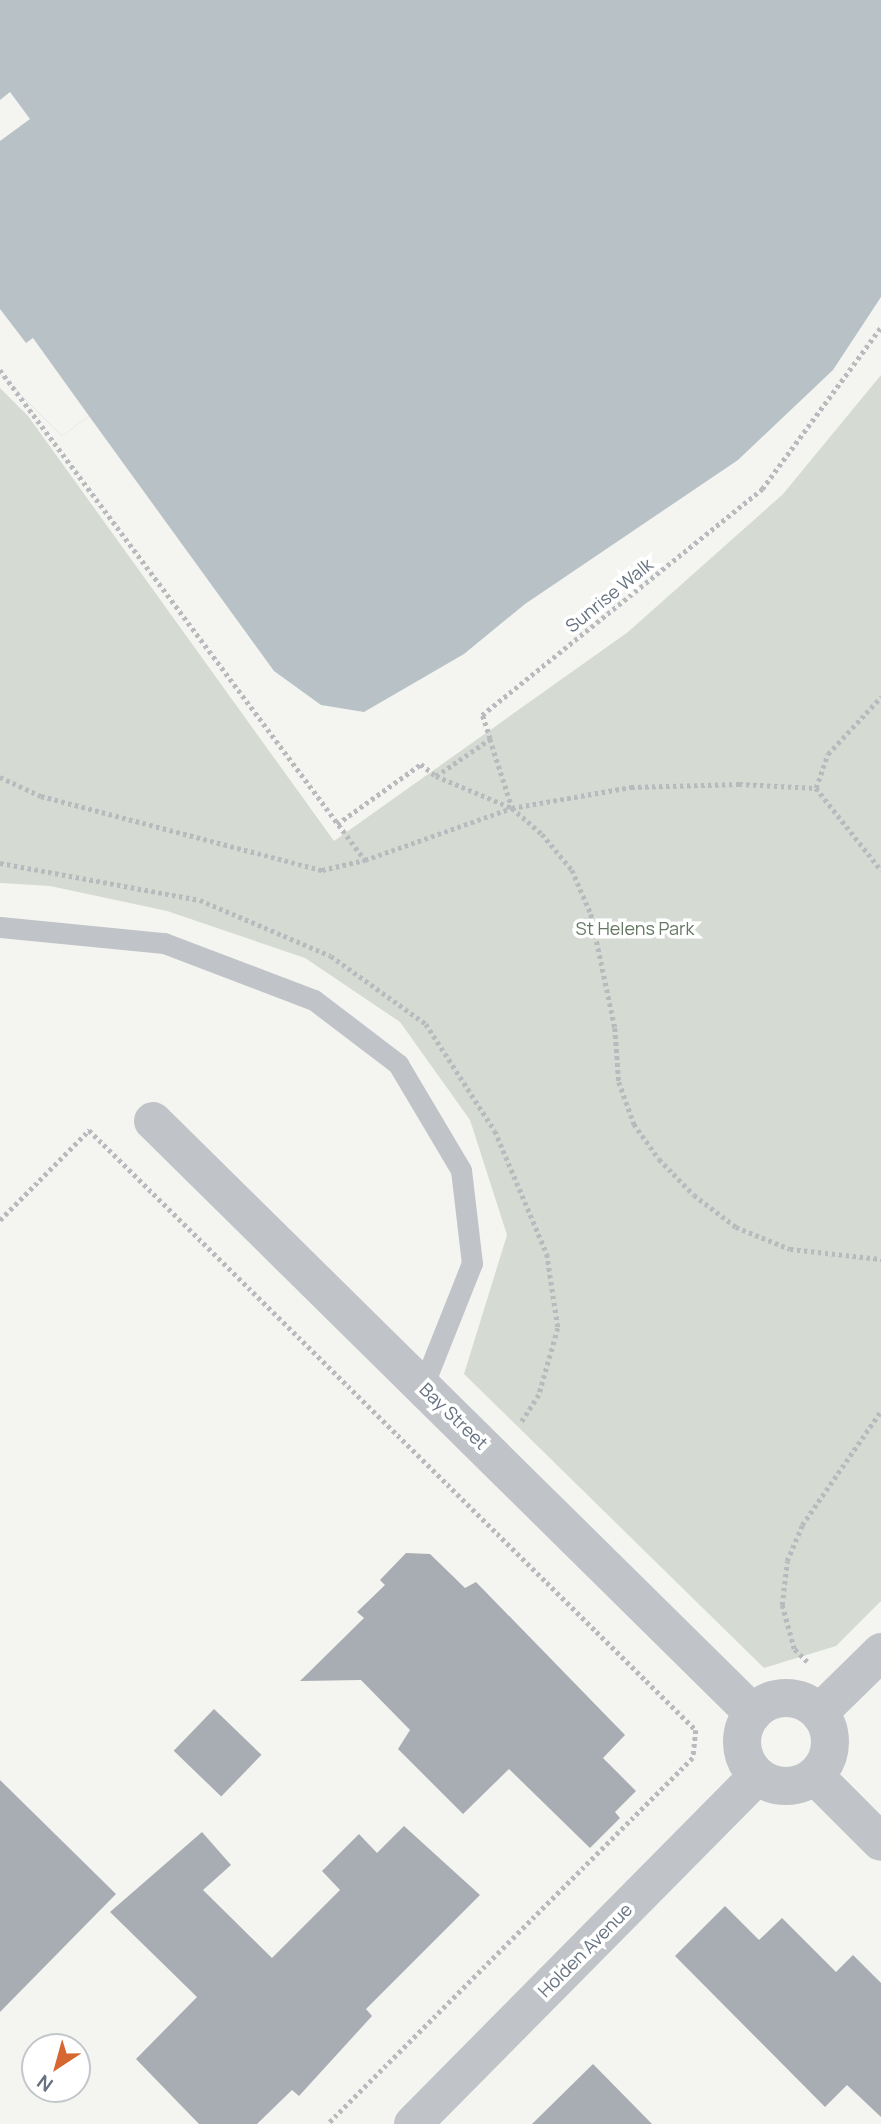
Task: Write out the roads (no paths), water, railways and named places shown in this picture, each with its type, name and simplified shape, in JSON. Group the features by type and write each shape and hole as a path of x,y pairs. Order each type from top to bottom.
{"street":[{"name":"Bay Street","path":"153,1121 753,1713"},
{"path":"830,1703 793,1699 764,1703 753,1713 745,1725 743,1753 757,1776 787,1787 815,1776 831,1745 830,1703 881,1652"},
{"name":"Holden Avenue","path":"413,2124 757,1776"},
{"path":"815,1776 881,1842"}],"lane":[{"path":"0,927 164,943 314,1000 398,1064 461,1170 472,1263 424,1386"}],"park label":[{"name":"St Helens Park","path":"635,928"}]}
